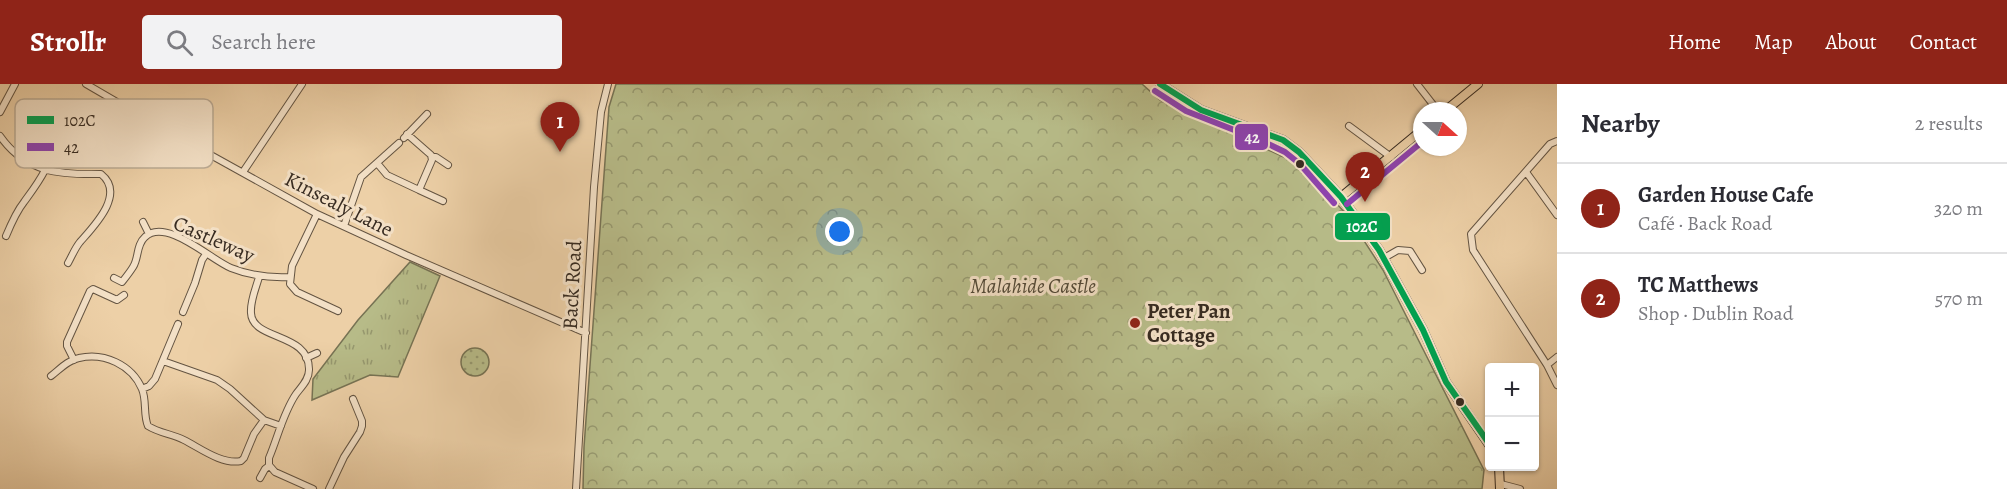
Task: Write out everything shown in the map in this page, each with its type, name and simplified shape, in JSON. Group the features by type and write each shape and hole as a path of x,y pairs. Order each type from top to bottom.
{"main road":[{"path":"1160,84 1201,110 1283,140 1299,152 1341,197 1384,258 1423,330 1446,382 1485,439"},
{"path":"1456,102 1478,84"},
{"path":"1341,197 1413,138"},
{"path":"1499,471 1500,487"}],"street":[{"path":"0,112 15,84"},
{"name":"Kinsealy Lane","path":"86,84 111,99"},
{"path":"243,172 302,84"},
{"name":"Back Road","path":"576,489 596,166 601,112 608,84"},
{"path":"1417,84 1431,102"},
{"path":"344,226 361,177 427,114"},
{"path":"1349,126 1391,157"},
{"path":"0,136 15,152"},
{"path":"403,139 448,165"},
{"path":"1557,141 1550,144 1471,234 1471,244 1477,257 1547,365 1557,385"},
{"name":"Kinsealy Lane","path":"213,156 344,226 586,333"},
{"path":"419,190 432,157"},
{"path":"377,163 387,175 443,201"},
{"path":"41,168 73,175 101,174 108,180 110,188 105,211 68,263"},
{"path":"6,236 13,219 45,170"},
{"path":"1526,172 1557,215"},
{"path":"317,213 292,266 290,277 292,288 338,311"},
{"path":"143,222 149,234"},
{"name":"Castleway","path":"114,278 122,282 134,266 138,247 144,238 149,234 160,233 178,237 232,269 259,277 290,277"},
{"path":"1384,258 1398,250 1410,251 1422,270"},
{"path":"183,312 206,254"},
{"name":"Castleway","path":"259,277 251,312 255,325 260,330 284,337 306,358"},
{"path":"74,360 67,346 90,291 93,289 117,300 124,295"},
{"path":"142,389 152,384 178,324"},
{"path":"314,489 275,472 270,466 269,458 285,413 307,377 309,370 306,358 317,353"},
{"path":"51,376 74,360 94,356 115,360 132,374 142,389 148,426 231,462 241,461 244,458 254,434 264,420"},
{"path":"1547,365 1557,357"},
{"path":"163,361 217,380 264,420 281,426"},
{"path":"329,489 344,457 360,432 362,421 354,402 365,402"},
{"path":"260,478 265,469 270,466"},
{"path":"1500,487 1520,489"}],"green space":[{"name":"Malahide Castle","path":"616,84 1142,84 1160,100 1301,165 1348,216 1383,270 1484,470 1482,489 583,489 584,447 609,107"},
{"path":"410,262 440,276 398,377 370,375 312,400 313,379 358,320"},
{"path":"475,348 485,352 489,362 485,372 475,376 465,372 461,362 465,352"}],"transit line":[{"name":"102C","path":"1160,84 1201,110 1283,140 1299,152 1341,197 1379,250 1423,330 1446,382 1485,438"},
{"name":"42","path":"1155,91 1186,111 1285,152 1300,164 1334,203"},
{"name":"42","path":"1347,204 1413,149"}],"place":[{"name":"Garden House Cafe","path":"560,152"},
{"name":"TC Matthews","path":"1365,202"},
{"name":"Peter Pan Cottage","path":"1135,323"}]}
